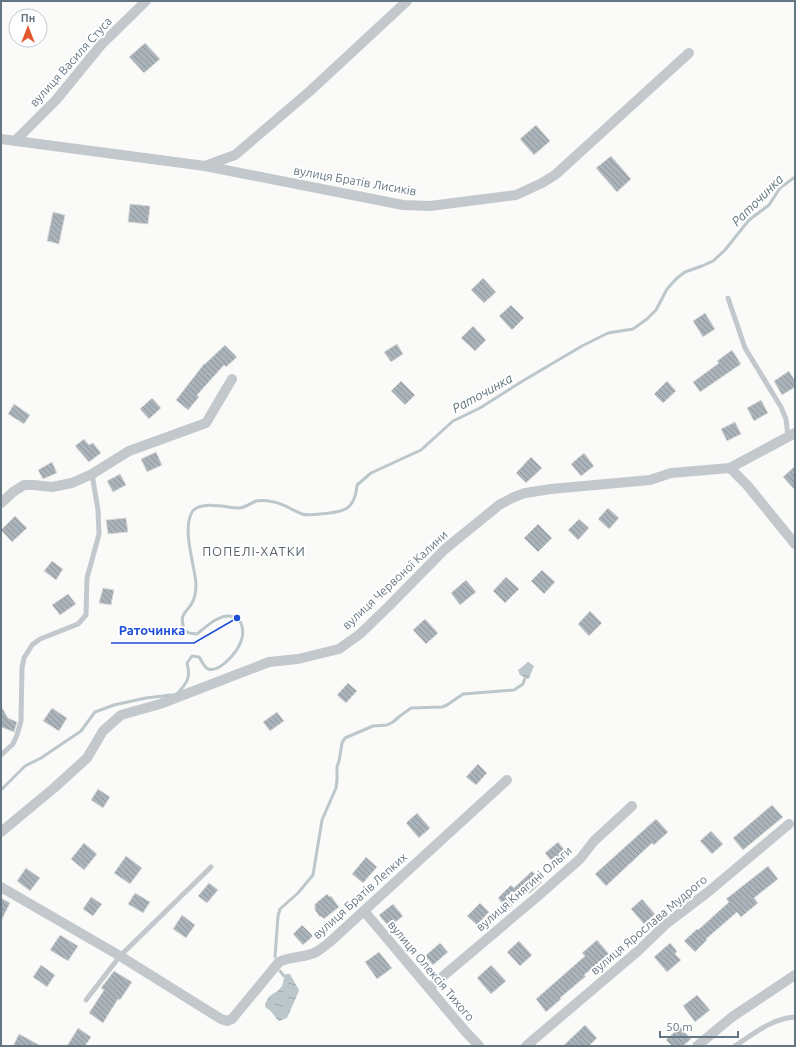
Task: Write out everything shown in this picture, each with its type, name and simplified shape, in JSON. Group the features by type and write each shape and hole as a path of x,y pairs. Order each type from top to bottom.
{"street":[{"name":"вулиця Василя Стуса","path":"15,141 56,100 101,45 146,1"},
{"name":"вулиця Братів Лисиків","path":"205,166 234,155 310,90 407,1"},
{"name":"вулиця Братів Лисиків","path":"1,139 205,166 403,206 430,206 516,195 542,183 555,175 689,53"},
{"path":"1,503 13,492 24,485 52,487 72,483 92,474 129,451 206,423 232,379"},
{"name":"вулиця Червоної Калини","path":"1,832 54,788 87,758 103,731 121,715 160,704 269,662 298,659 339,649 360,634 445,549 499,505 514,497 525,493 551,489 650,480 671,473 730,468 791,435"},
{"path":"730,468 747,485 795,544"},
{"name":"вулиця Братів Лепких","path":"1,887 120,956 221,1019 227,1021 232,1020 279,962 287,958 316,952 364,911 507,780"},
{"name":"вулиця Княгині Ольги","path":"429,988 580,859 594,841 632,806"},
{"name":"вулиця Ярослава Мудрого","path":"526,1046 638,951 666,924 708,892 789,824"},
{"name":"вулиця Олексія Тихого","path":"364,911 479,1046"},
{"path":"696,1046 732,1017 795,975"}],"lane":[{"path":"728,298 745,348 781,407 791,435"},
{"path":"1,755 13,744 18,735 21,721 22,668 24,658 32,645 40,639 78,624 86,616 87,578 98,534 98,510 92,474"},
{"path":"86,1000 120,956 211,867"},
{"path":"735,1046 772,1023 795,1017"}],"water":[{"path":"528,662 534,666 529,678 527,679 520,675 518,670"},
{"path":"286,974 290,974 299,990 287,1018 279,1021 270,1010 266,1008 265,1005 268,998 282,986"}],"building":[{"path":"145,43 160,59 144,73 129,57"},
{"path":"536,125 550,141 534,155 520,139"},
{"path":"611,156 631,179 617,192 596,168"},
{"path":"130,204 150,206 148,224 128,222"},
{"path":"53,212 65,215 59,244 47,241"},
{"path":"483,278 496,292 484,303 471,290"},
{"path":"511,305 524,318 512,330 499,316"},
{"path":"705,313 715,329 703,337 693,321"},
{"path":"473,326 486,340 475,351 461,338"},
{"path":"397,344 403,354 391,362 384,352"},
{"path":"225,345 237,357 226,367 224,365 197,395 199,397 188,410 176,400 204,364"},
{"path":"732,350 741,364 700,392 693,382 719,363 717,361"},
{"path":"789,371 795,381 795,387 782,395 774,381"},
{"path":"401,381 415,395 405,405 391,391"},
{"path":"667,381 676,391 663,403 654,394"},
{"path":"152,398 161,408 149,419 140,409"},
{"path":"761,400 768,413 754,421 747,408"},
{"path":"14,404 30,415 24,424 8,414"},
{"path":"735,422 741,434 727,441 721,429"},
{"path":"84,439 89,445 93,443 101,453 89,462 75,446"},
{"path":"156,452 162,465 147,472 141,459"},
{"path":"584,453 594,466 581,476 571,464"},
{"path":"531,457 542,468 526,483 516,473"},
{"path":"52,462 57,473 43,479 38,470"},
{"path":"795,466 795,490 783,477"},
{"path":"120,474 126,485 113,492 107,481"},
{"path":"608,508 619,518 609,529 598,519"},
{"path":"15,516 27,528 12,542 1,530"},
{"path":"126,518 128,532 108,534 106,520"},
{"path":"579,519 589,528 578,540 568,530"},
{"path":"538,524 552,538 538,552 524,538"},
{"path":"52,561 63,569 56,580 44,571"},
{"path":"542,570 555,582 544,594 531,581"},
{"path":"506,577 519,589 505,603 493,591"},
{"path":"466,580 476,592 460,605 451,593"},
{"path":"103,588 114,590 111,605 99,603"},
{"path":"68,594 76,604 60,615 52,605"},
{"path":"590,611 602,623 589,636 578,624"},
{"path":"425,619 438,633 426,644 413,630"},
{"path":"348,683 357,691 346,703 337,695"},
{"path":"1,706 8,718 17,722 14,732 1,727"},
{"path":"52,708 67,718 59,731 43,721"},
{"path":"277,712 284,721 270,731 263,722"},
{"path":"478,764 487,773 476,785 466,777"},
{"path":"98,789 110,797 103,808 91,800"},
{"path":"772,805 783,817 743,850 733,838"},
{"path":"417,813 430,828 419,838 406,823"},
{"path":"656,819 668,832 654,845 652,843 606,886 595,874"},
{"path":"711,831 723,844 712,854 700,841"},
{"path":"558,842 568,854 555,865 545,853"},
{"path":"84,843 97,854 84,870 71,859"},
{"path":"126,856 142,868 130,884 114,873"},
{"path":"366,857 377,867 363,883 352,874"},
{"path":"768,866 778,879 754,898 758,903 741,917 737,912 706,939 707,940 695,952 684,941 729,902 726,899"},
{"path":"26,868 40,878 30,891 17,881"},
{"path":"532,871 542,882 529,894 527,892 508,910 498,898 511,885 514,888"},
{"path":"209,883 218,890 207,903 198,896"},
{"path":"135,893 150,902 143,913 128,904"},
{"path":"327,894 330,897 331,896 339,907 324,919 321,916 320,917 315,910 315,904"},
{"path":"91,897 102,904 93,916 83,909"},
{"path":"1,898 10,903 1,921"},
{"path":"642,899 655,914 644,924 631,909"},
{"path":"480,903 489,912 477,925 467,916"},
{"path":"393,904 403,916 389,927 379,915"},
{"path":"182,915 195,925 186,938 173,929"},
{"path":"302,925 313,936 303,945 293,934"},
{"path":"60,935 78,946 68,961 50,950"},
{"path":"597,940 609,954 584,975 586,976 546,1012 536,999 585,956 582,953"},
{"path":"519,941 532,955 520,966 507,952"},
{"path":"440,943 448,952 433,965 425,956"},
{"path":"670,943 677,951 675,954 681,960 667,972 654,957"},
{"path":"379,952 392,968 377,979 365,962"},
{"path":"41,965 55,975 47,987 33,977"},
{"path":"491,965 506,981 491,994 477,978"},
{"path":"114,971 132,982 120,1000 118,999 103,1023 89,1013 104,990 101,988"},
{"path":"697,995 710,1010 695,1022 683,1006"},
{"path":"585,1025 597,1038 589,1046 563,1046"},
{"path":"680,1027 691,1039 683,1046 672,1046 666,1040"},
{"path":"78,1028 91,1037 85,1046 67,1046"},
{"path":"19,1034 41,1046 13,1046"}],"waterway":[{"name":"Раточинка","path":"177,694 187,680 189,673 187,663 192,656 199,657 208,669 218,668 228,660 242,639 242,625 236,618 229,616 219,618 197,634 189,633 184,630 182,619 193,601 196,590 188,530 189,521 194,509 213,505 241,508 256,501 270,501 304,515 341,511 350,505 354,500 357,485 371,473 421,450 453,421 480,408 582,346 608,333 633,329 647,319 656,310 667,289 677,278 685,272 713,261 725,250 749,220 769,205 780,188 795,177"},
{"path":"275,957 278,916 280,909 298,893 313,875 322,820 336,788 337,767 342,743 345,738 373,726 387,725 411,708 442,707 463,694 514,690 523,684 525,678"},
{"name":"Раточинка","path":"1,790 25,766 41,758 81,731 95,712 114,705 146,698 171,695"},
{"path":"280,971 284,976"}],"place":[{"name":"Раточинка","path":"237,618"}],"district":[{"name":"ПОПЕЛІ-ХАТКИ","path":"254,551"}]}
